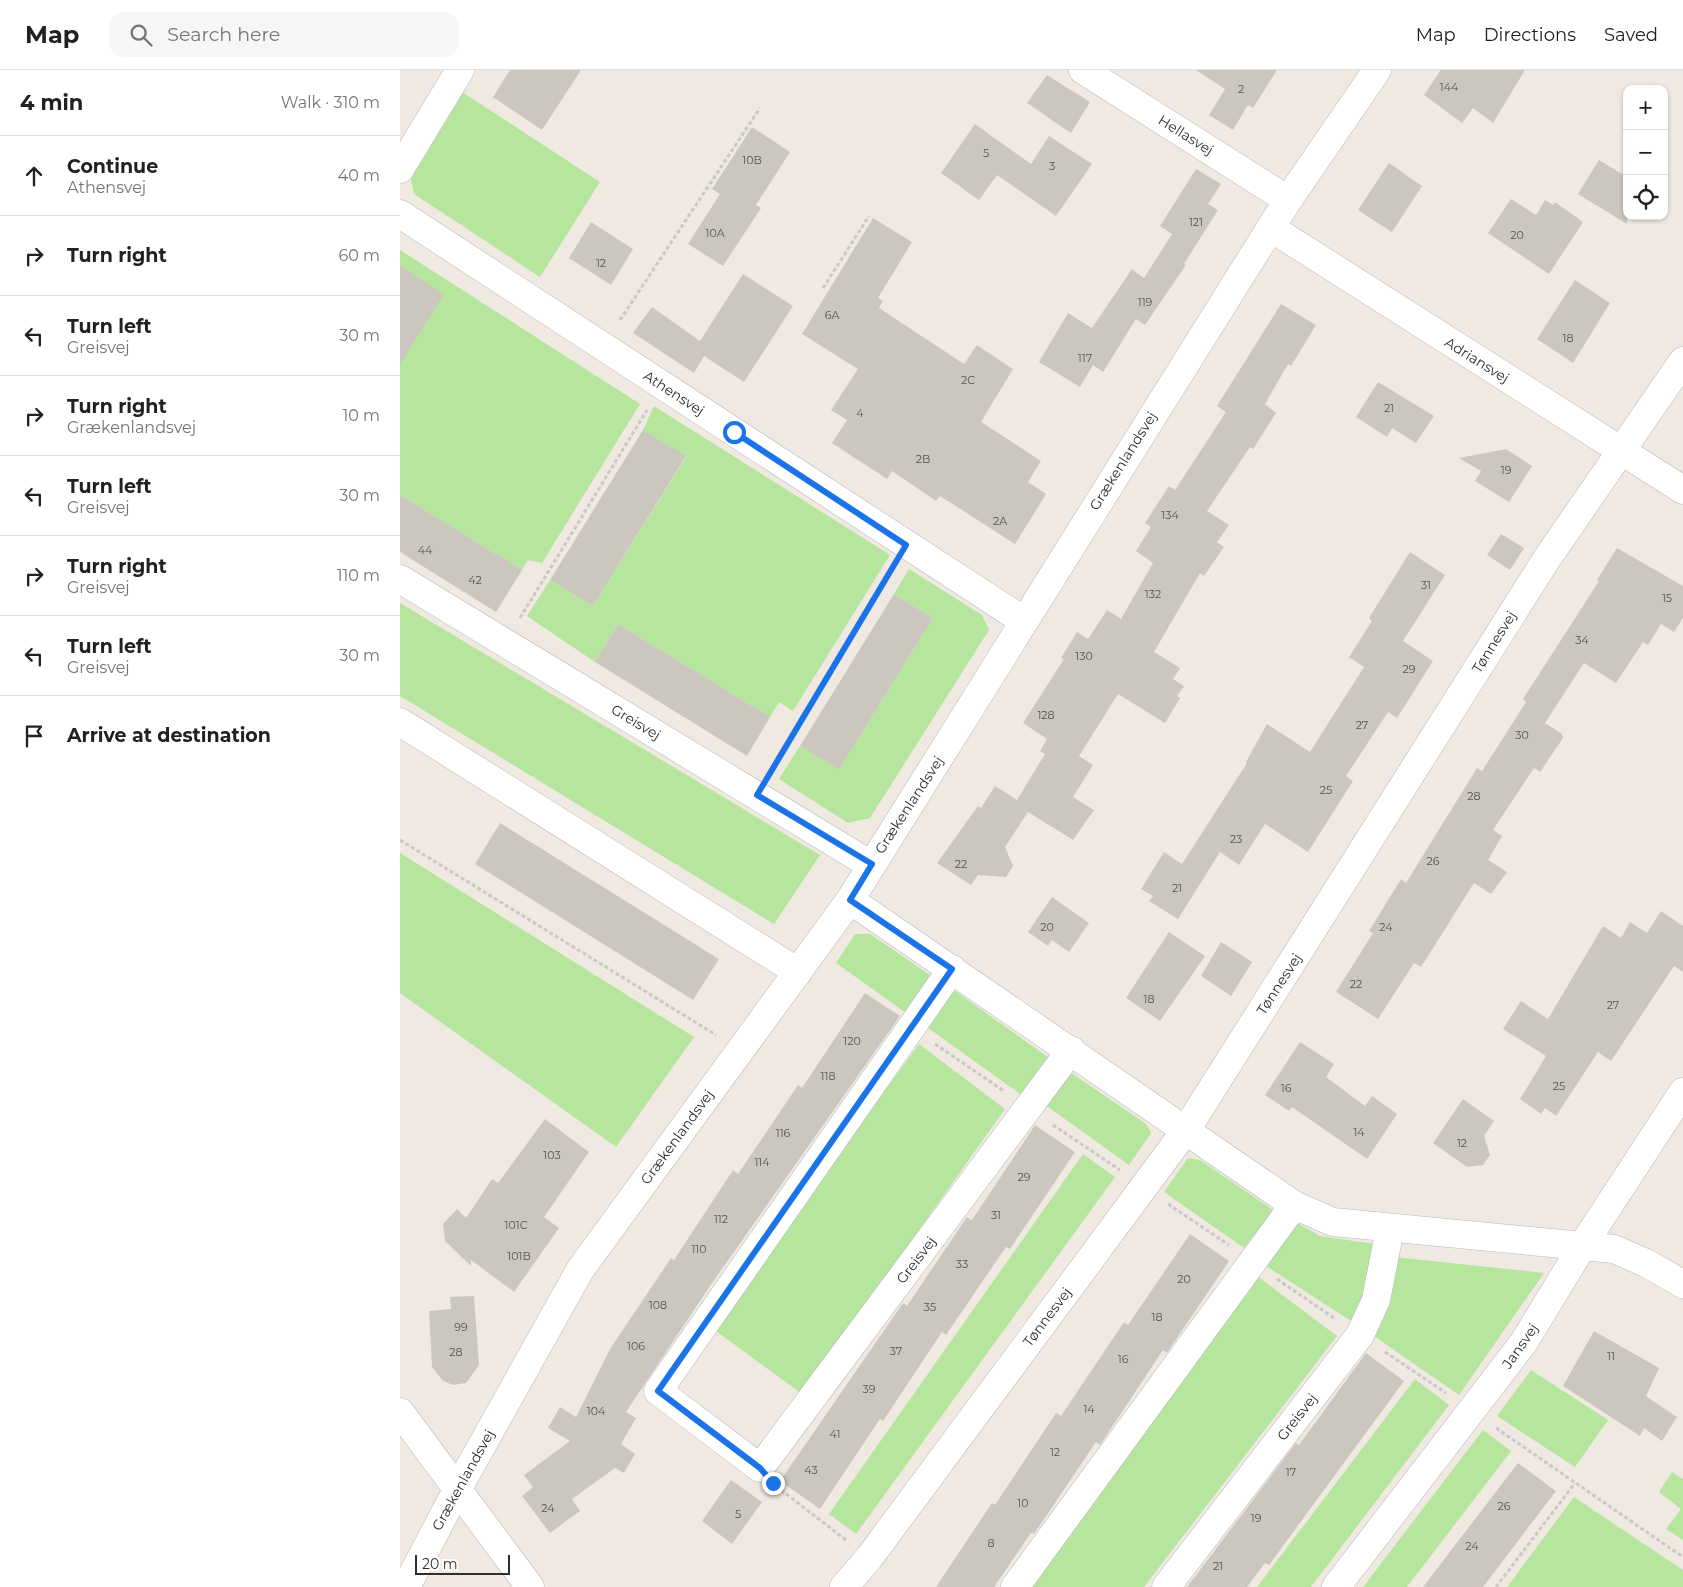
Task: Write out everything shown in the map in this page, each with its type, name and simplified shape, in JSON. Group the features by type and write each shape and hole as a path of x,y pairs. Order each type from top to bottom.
{"street":[{"path":"400,169 460,70"},
{"name":"Hellasvej","path":"1083,70 1288,200"},
{"name":"Grækenlandsvej","path":"406,1587 457,1490 580,1270 850,900 1138,436 1272,228 1288,200 1377,70"},
{"name":"Athensvej","path":"400,214 1024,620"},
{"name":"Adriansvej","path":"1272,228 1683,490"},
{"name":"Tønnesvej","path":"844,1587 869,1558 1186,1130 1546,560 1683,361"},
{"name":"Greisvej","path":"400,579 872,864"},
{"path":"400,722 798,972"},
{"path":"850,900 1294,1205 1333,1222 1390,1229 1614,1249 1646,1263 1683,1284"},
{"path":"760,1468 658,1391 952,969"},
{"name":"Greisvej","path":"760,1468 1071,1050"},
{"name":"Jansvej","path":"1336,1587 1524,1342 1583,1245 1683,1092"},
{"path":"1015,1587 1294,1205"},
{"name":"Greisvej","path":"1166,1587 1360,1335 1376,1300 1390,1229"},
{"path":"400,1412 530,1587"}],"path":[{"path":"602,346 760,108"},
{"path":"824,288 870,216"},
{"path":"505,642 662,385"},
{"path":"757,795 906,545"},
{"path":"400,840 740,1050"},
{"path":"912,1028 1683,1557"},
{"path":"760,1468 773,1483 869,1558"},
{"path":"1496,1587 1575,1483"}],"green space":[{"path":"462,92 600,182 540,277 414,194 411,179"},
{"path":"400,250 640,404 542,563 528,560 522,570 400,495"},
{"path":"654,406 890,555 793,711 779,702 770,717 618,624 595,662 527,616 550,580 593,606 686,457 643,430"},
{"path":"909,569 982,615 989,630 870,818 848,823 779,779 800,746 839,770 933,618 894,594"},
{"path":"400,603 820,855 774,924 400,696"},
{"path":"400,853 694,1037 616,1147 400,993"},
{"path":"855,934 870,934 933,977 909,1015 836,963"},
{"path":"951,988 1049,1058 1023,1096 924,1025"},
{"path":"919,1044 1005,1109 802,1394 712,1328"},
{"path":"1067,1070 1146,1124 1151,1133 1129,1165 1044,1104"},
{"path":"1083,1154 1115,1177 856,1534 829,1514"},
{"path":"1188,1158 1200,1160 1273,1210 1244,1248 1164,1192"},
{"path":"1297,1223 1320,1236 1375,1244 1372,1286 1354,1323 1260,1262"},
{"path":"1394,1257 1544,1273 1459,1395 1371,1334"},
{"path":"1253,1273 1337,1336 1144,1587 1021,1587"},
{"path":"1531,1370 1608,1420 1575,1467 1497,1416"},
{"path":"1415,1379 1449,1405 1311,1587 1257,1587"},
{"path":"1483,1430 1511,1451 1407,1587 1363,1587"},
{"path":"1672,1472 1683,1479 1683,1540 1666,1529 1681,1509 1659,1492"},
{"path":"1574,1497 1683,1570 1683,1587 1507,1587"}],"building":[{"path":"510,70 581,70 542,130 493,97"},
{"path":"1196,70 1277,70 1253,108 1248,105 1233,130 1209,115 1225,89"},
{"path":"1441,70 1525,70 1493,123 1473,108 1462,123 1424,95"},
{"path":"1047,75 1090,102 1071,133 1027,103"},
{"path":"975,124 1031,164 1049,136 1092,164 1056,216 997,175 979,200 941,173"},
{"path":"752,127 790,152 756,205 761,208 723,266 688,244 720,194 712,189"},
{"path":"1599,160 1623,175 1623,220 1627,220 1627,224 1578,194"},
{"path":"1389,163 1422,186 1392,232 1358,210"},
{"path":"1196,169 1221,184 1208,204 1218,210 1184,264 1186,265 1145,325 1136,319 1103,372 1093,365 1080,387 1039,362 1068,313 1092,328 1132,269 1144,278 1172,234 1160,226"},
{"path":"1511,199 1536,215 1545,200 1553,205 1555,202 1583,222 1549,274 1488,233"},
{"path":"873,218 912,242 878,298 883,301 879,308 964,364 977,345 1013,369 981,422 1041,461 1028,482 1046,494 1015,544 940,496 936,501 892,471 887,479 832,443 847,420 831,410 858,369 802,334"},
{"path":"591,222 633,249 611,285 569,258"},
{"path":"400,266 444,294 400,364"},
{"path":"743,274 793,306 744,382 704,356 694,373 633,333 652,307 700,341"},
{"path":"1575,280 1610,303 1573,363 1537,339"},
{"path":"1281,304 1316,325 1291,366 1288,364 1265,404 1276,413 1253,449 1250,447 1207,511 1229,525 1217,542 1224,547 1204,576 1200,573 1154,652 1180,668 1173,679 1184,686 1177,696 1180,698 1165,723 1118,694 1079,756 1093,765 1073,797 1094,810 1073,840 1028,812 1005,847 1013,866 1006,877 978,875 971,885 937,863 978,806 981,808 995,786 1017,800 1045,754 1040,751 1047,739 1023,723 1064,659 1061,658 1077,632 1088,639 1107,610 1121,619 1153,563 1136,551 1151,527 1145,523 1169,486 1175,490 1226,412 1217,406"},
{"path":"1378,382 1434,416 1416,443 1392,428 1387,437 1356,417"},
{"path":"643,430 686,456 593,606 550,580"},
{"path":"1506,449 1532,466 1509,502 1475,481 1481,471 1459,458"},
{"path":"400,495 522,570 496,612 400,552"},
{"path":"1501,534 1524,548 1510,570 1487,555"},
{"path":"1617,548 1683,586 1683,618 1674,632 1661,624 1648,645 1643,642 1616,683 1584,663 1545,723 1562,734 1563,738 1540,772 1534,768 1493,830 1502,836 1488,860 1507,872 1491,894 1474,883 1421,967 1414,963 1378,1019 1336,992 1373,933 1369,931 1401,879 1406,883 1477,768 1482,771 1526,702 1523,699 1599,581 1597,580"},
{"path":"1410,552 1445,575 1403,641 1433,661 1397,718 1388,712 1346,776 1353,781 1308,852 1265,824 1239,865 1220,852 1178,919 1149,901 1153,896 1141,889 1164,852 1182,864 1247,763 1267,724 1310,752 1364,667 1349,657 1372,621 1369,618"},
{"path":"894,594 933,618 839,770 800,746"},
{"path":"618,624 770,717 747,756 595,662"},
{"path":"500,823 719,959 693,1000 475,864"},
{"path":"1052,897 1089,923 1069,952 1052,940 1048,946 1028,932"},
{"path":"1661,911 1683,926 1683,972 1674,966 1611,1061 1598,1052 1556,1116 1545,1108 1541,1114 1520,1099 1546,1056 1503,1029 1521,1001 1548,1019 1603,926 1621,938 1630,922 1647,933"},
{"path":"1169,932 1205,956 1160,1021 1126,998"},
{"path":"1221,942 1252,962 1231,996 1201,976"},
{"path":"865,993 900,1016 710,1286 626,1412 636,1418 621,1444 635,1454 624,1473 615,1468 572,1499 580,1511 550,1533 522,1496 533,1487 524,1475 570,1441 548,1428 560,1407 576,1417 610,1349 671,1258 674,1260 733,1170 738,1174 798,1085 802,1088"},
{"path":"1300,1042 1334,1064 1326,1077 1365,1106 1372,1096 1397,1114 1367,1159 1292,1107 1289,1111 1265,1095"},
{"path":"1463,1099 1494,1121 1484,1136 1490,1155 1483,1165 1467,1167 1433,1143"},
{"path":"545,1119 589,1152 544,1217 559,1228 514,1292 471,1260 471,1266 445,1241 443,1224 457,1209 466,1218 492,1179 498,1183"},
{"path":"1035,1125 1075,1152 1010,1249 1006,1247 946,1335 942,1332 883,1421 880,1419 820,1509 780,1481 903,1303 907,1306 967,1217 972,1220"},
{"path":"1190,1234 1229,1261 1167,1353 1163,1350 1100,1445 1096,1442 1034,1534 1031,1533 994,1587 936,1587 992,1503 995,1505 1056,1413 1061,1416 1124,1322 1128,1325"},
{"path":"474,1296 479,1365 466,1383 453,1385 443,1381 432,1367 429,1311 451,1309 450,1297"},
{"path":"1594,1331 1659,1368 1646,1396 1677,1417 1662,1441 1644,1428 1640,1436 1563,1386"},
{"path":"1366,1353 1404,1381 1269,1565 1265,1563 1247,1587 1187,1587 1296,1443 1299,1445"},
{"path":"1518,1463 1556,1491 1483,1587 1423,1587"},
{"path":"731,1480 762,1502 732,1544 702,1521"}],"route":[{"path":"734,432 906,545 757,795 872,864 850,900 952,969 658,1391 760,1468 773,1483"}]}
